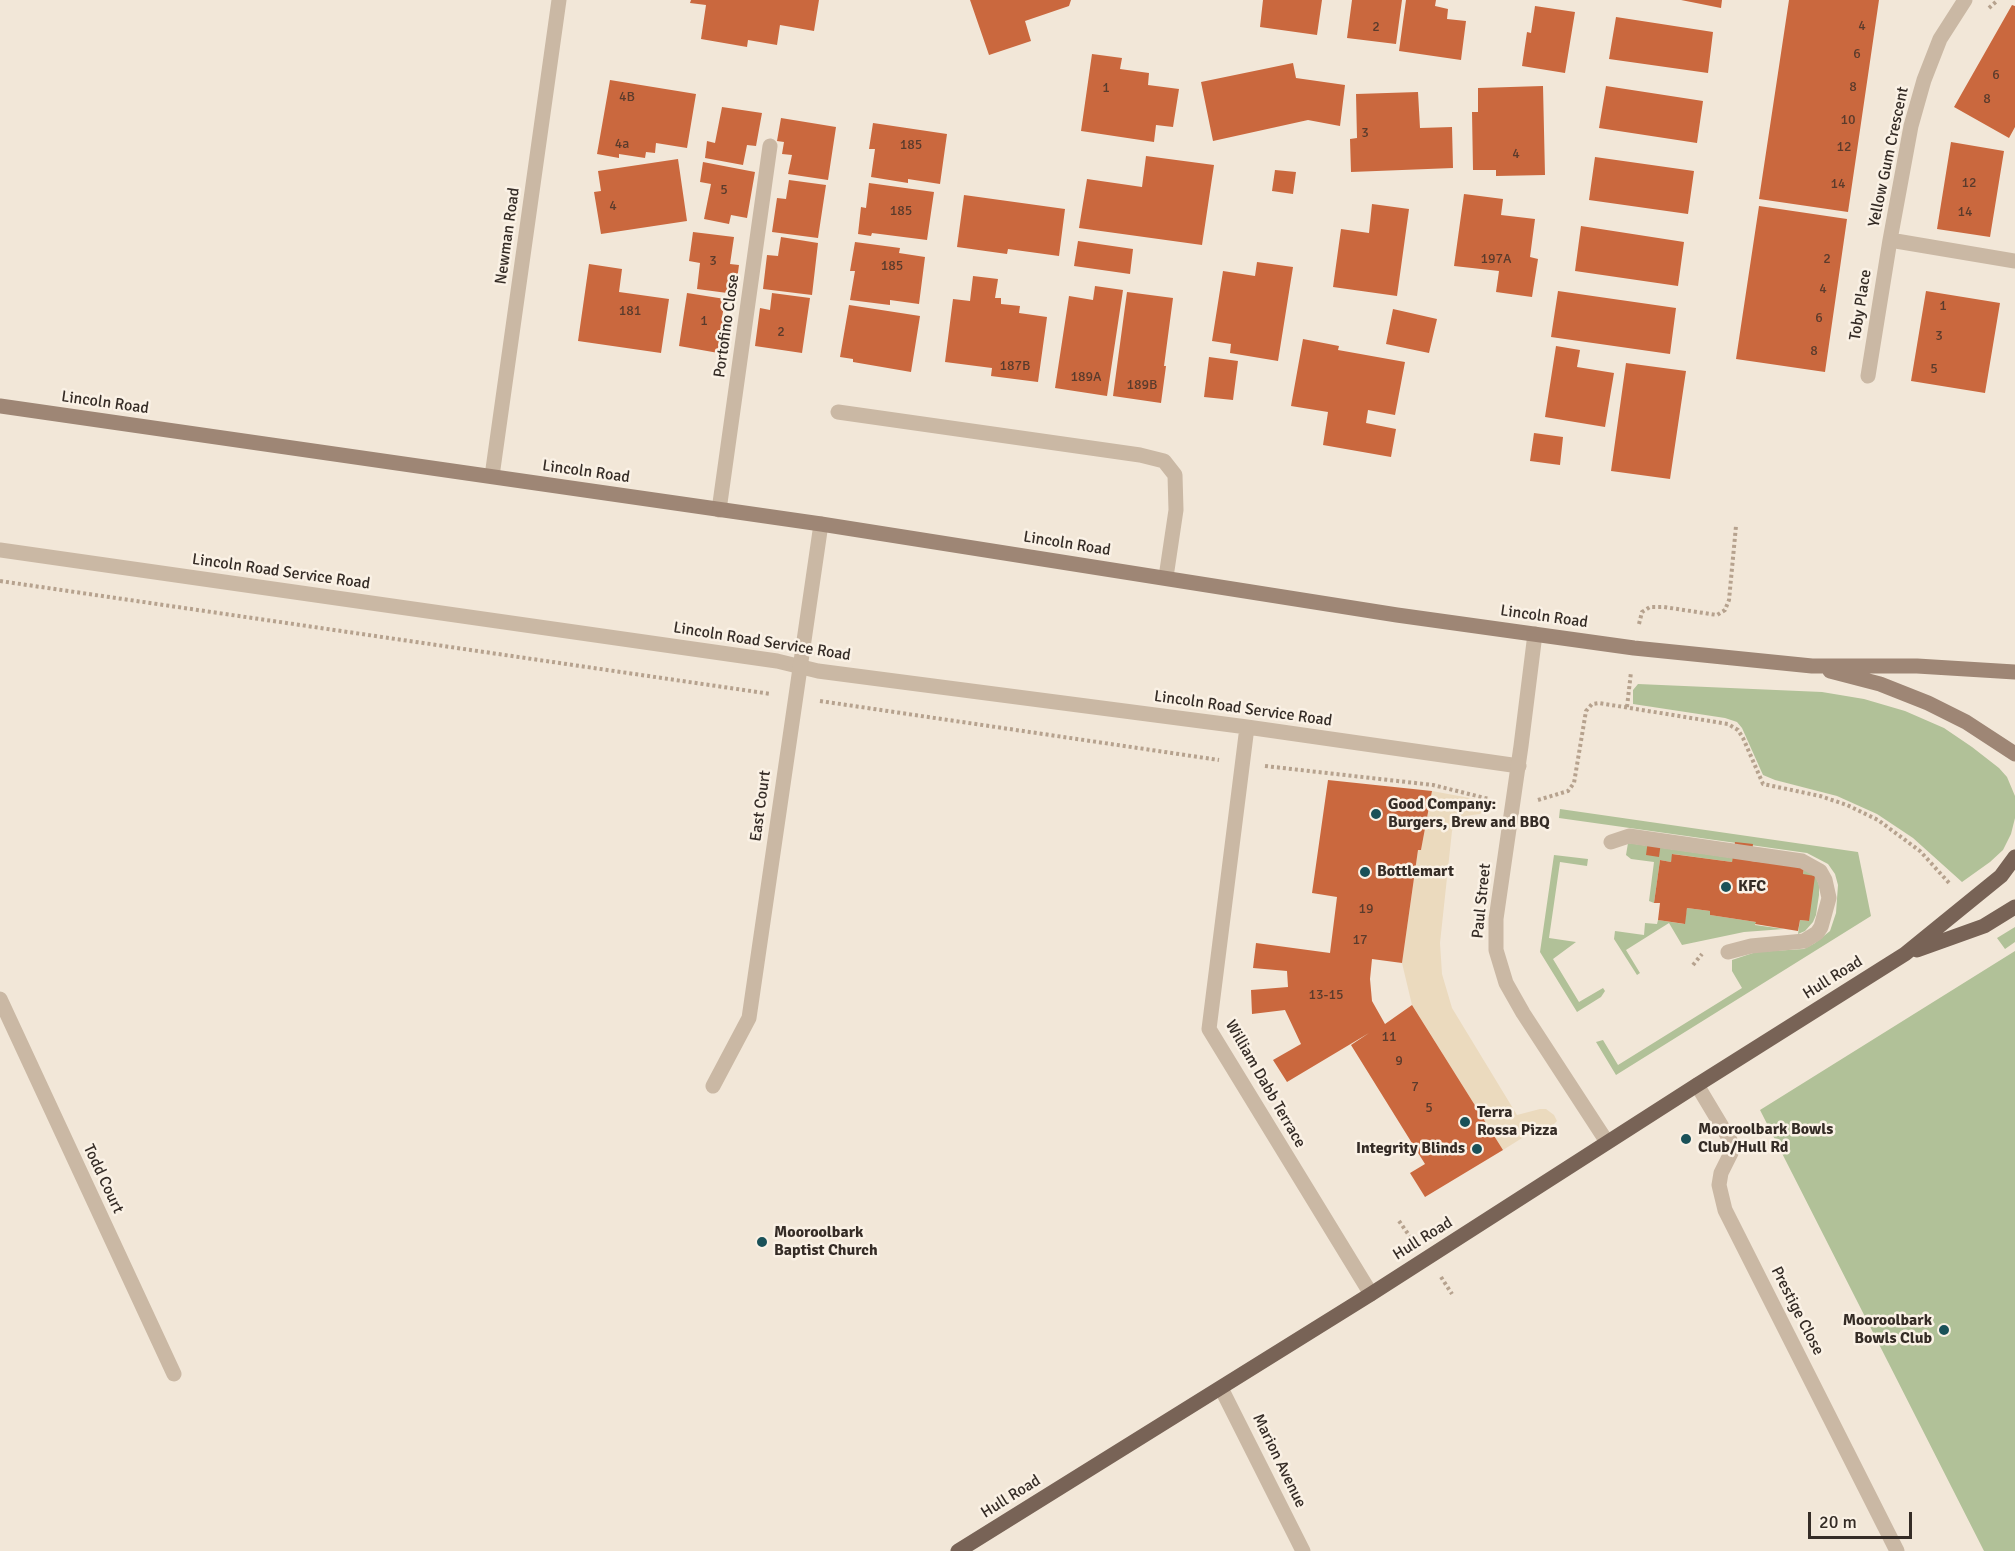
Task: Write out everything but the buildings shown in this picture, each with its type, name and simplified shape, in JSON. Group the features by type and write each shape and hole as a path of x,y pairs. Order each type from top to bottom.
{"main road":[{"name":"Lincoln Road","path":"0,406 821,524 1397,615 1634,648 1812,666 1917,666 2015,672"},
{"name":"Lincoln Road","path":"1812,666 1880,684 1928,703 1966,722 2015,754"},
{"name":"Hull Road","path":"958,1551 1371,1294 1905,954 2001,876 2015,857"},
{"name":"Hull Road","path":"1905,954 1984,926 2015,907"}],"street":[{"name":"Newman Road","path":"492,476 559,0"},
{"name":"Yellow Gum Crescent","path":"1965,0 1940,39 1924,80 1911,126 1890,240 2015,261"},
{"name":"Portofino Close","path":"719,510 770,146"},
{"name":"Toby Place","path":"1868,376 1890,240"},
{"path":"838,412 1140,455 1164,461 1174,475 1176,510 1166,577"},
{"name":"East Court","path":"713,1086 749,1018 821,524"},
{"name":"Lincoln Road Service Road","path":"0,550 766,659 818,671 1519,765"},
{"name":"Paul Street","path":"1535,634 1494,937 1499,965 1506,983 1607,1142"},
{"name":"William Dabb Terrace","path":"1247,727 1209,1029 1371,1294"},
{"path":"1611,842 1629,836 1802,861 1820,871 1826,880 1829,898 1821,927 1817,933 1804,941 1751,946 1728,952"},
{"name":"Todd Court","path":"0,999 174,1374"},
{"name":"Prestige Close","path":"1697,1085 1730,1140 1731,1153 1721,1173 1719,1185 1725,1210 1897,1551"},
{"name":"Marion Avenue","path":"1221,1388 1303,1551"}],"path":[{"path":"1627,707 1634,648 1642,612 1650,607 1664,607 1717,615 1725,610 1730,600 1736,526"}],"green space":[{"path":"1638,684 1822,692 1864,699 1905,711 1944,728 1999,768 2007,777 2015,796 2015,818 2011,834 2003,850 1962,882 1913,838 1877,814 1837,796 1763,775 1742,728 1737,722 1725,718 1633,704 1633,690"},
{"path":"1560,809 1858,852 1871,916 1616,1075 1596,1042 1603,1040 1618,1065 1742,988 1732,971 1732,960 1756,952 1804,949 1815,943 1830,931 1836,913 1838,885 1835,874 1828,864 1807,853 1559,818"},
{"path":"1628,843 1733,858 1732,862 1673,854 1671,862 1660,860 1654,903 1649,901 1654,862 1631,859 1626,855"},
{"path":"1554,855 1588,859 1587,866 1560,862 1549,938 1576,942 1553,959 1579,1002 1603,988 1605,991 1601,997 1577,1012 1540,952"},
{"path":"1804,867 1814,872 1819,885 1819,895 1813,922 1805,931 1798,934 1800,920 1809,921"},
{"path":"1687,908 1710,911 1710,915 1756,922 1755,925 1784,929 1744,932 1682,945 1669,923 1626,950 1640,973 1637,975 1614,939 1615,931 1644,935 1645,923 1657,924 1658,920 1684,924"},
{"path":"2015,927 2015,942 2005,949 1997,938"},
{"name":"Mooroolbark Bowls Club","path":"2015,951 2015,1551 1984,1551 1760,1110"}],"shaded area":[{"path":"1432,791 1486,801 1485,809 1480,814 1458,819 1452,831 1440,943 1442,974 1452,1008 1517,1115 1546,1109 1554,1115 1557,1121 1543,1135 1538,1128 1503,1150 1412,1005 1402,963 1418,850 1421,850"}],"place":[{"name":"Good Company: Burgers, Brew and BBQ","path":"1376,814"},
{"name":"Bottlemart","path":"1365,872"},
{"name":"KFC","path":"1726,887"},
{"name":"Terra Rossa Pizza","path":"1465,1122"},
{"name":"Mooroolbark Bowls Club/Hull Rd","path":"1686,1139"},
{"name":"Integrity Blinds","path":"1477,1149"},
{"name":"Mooroolbark Baptist Church","path":"762,1242"},
{"name":"Mooroolbark Bowls Club","path":"1944,1330"}]}
